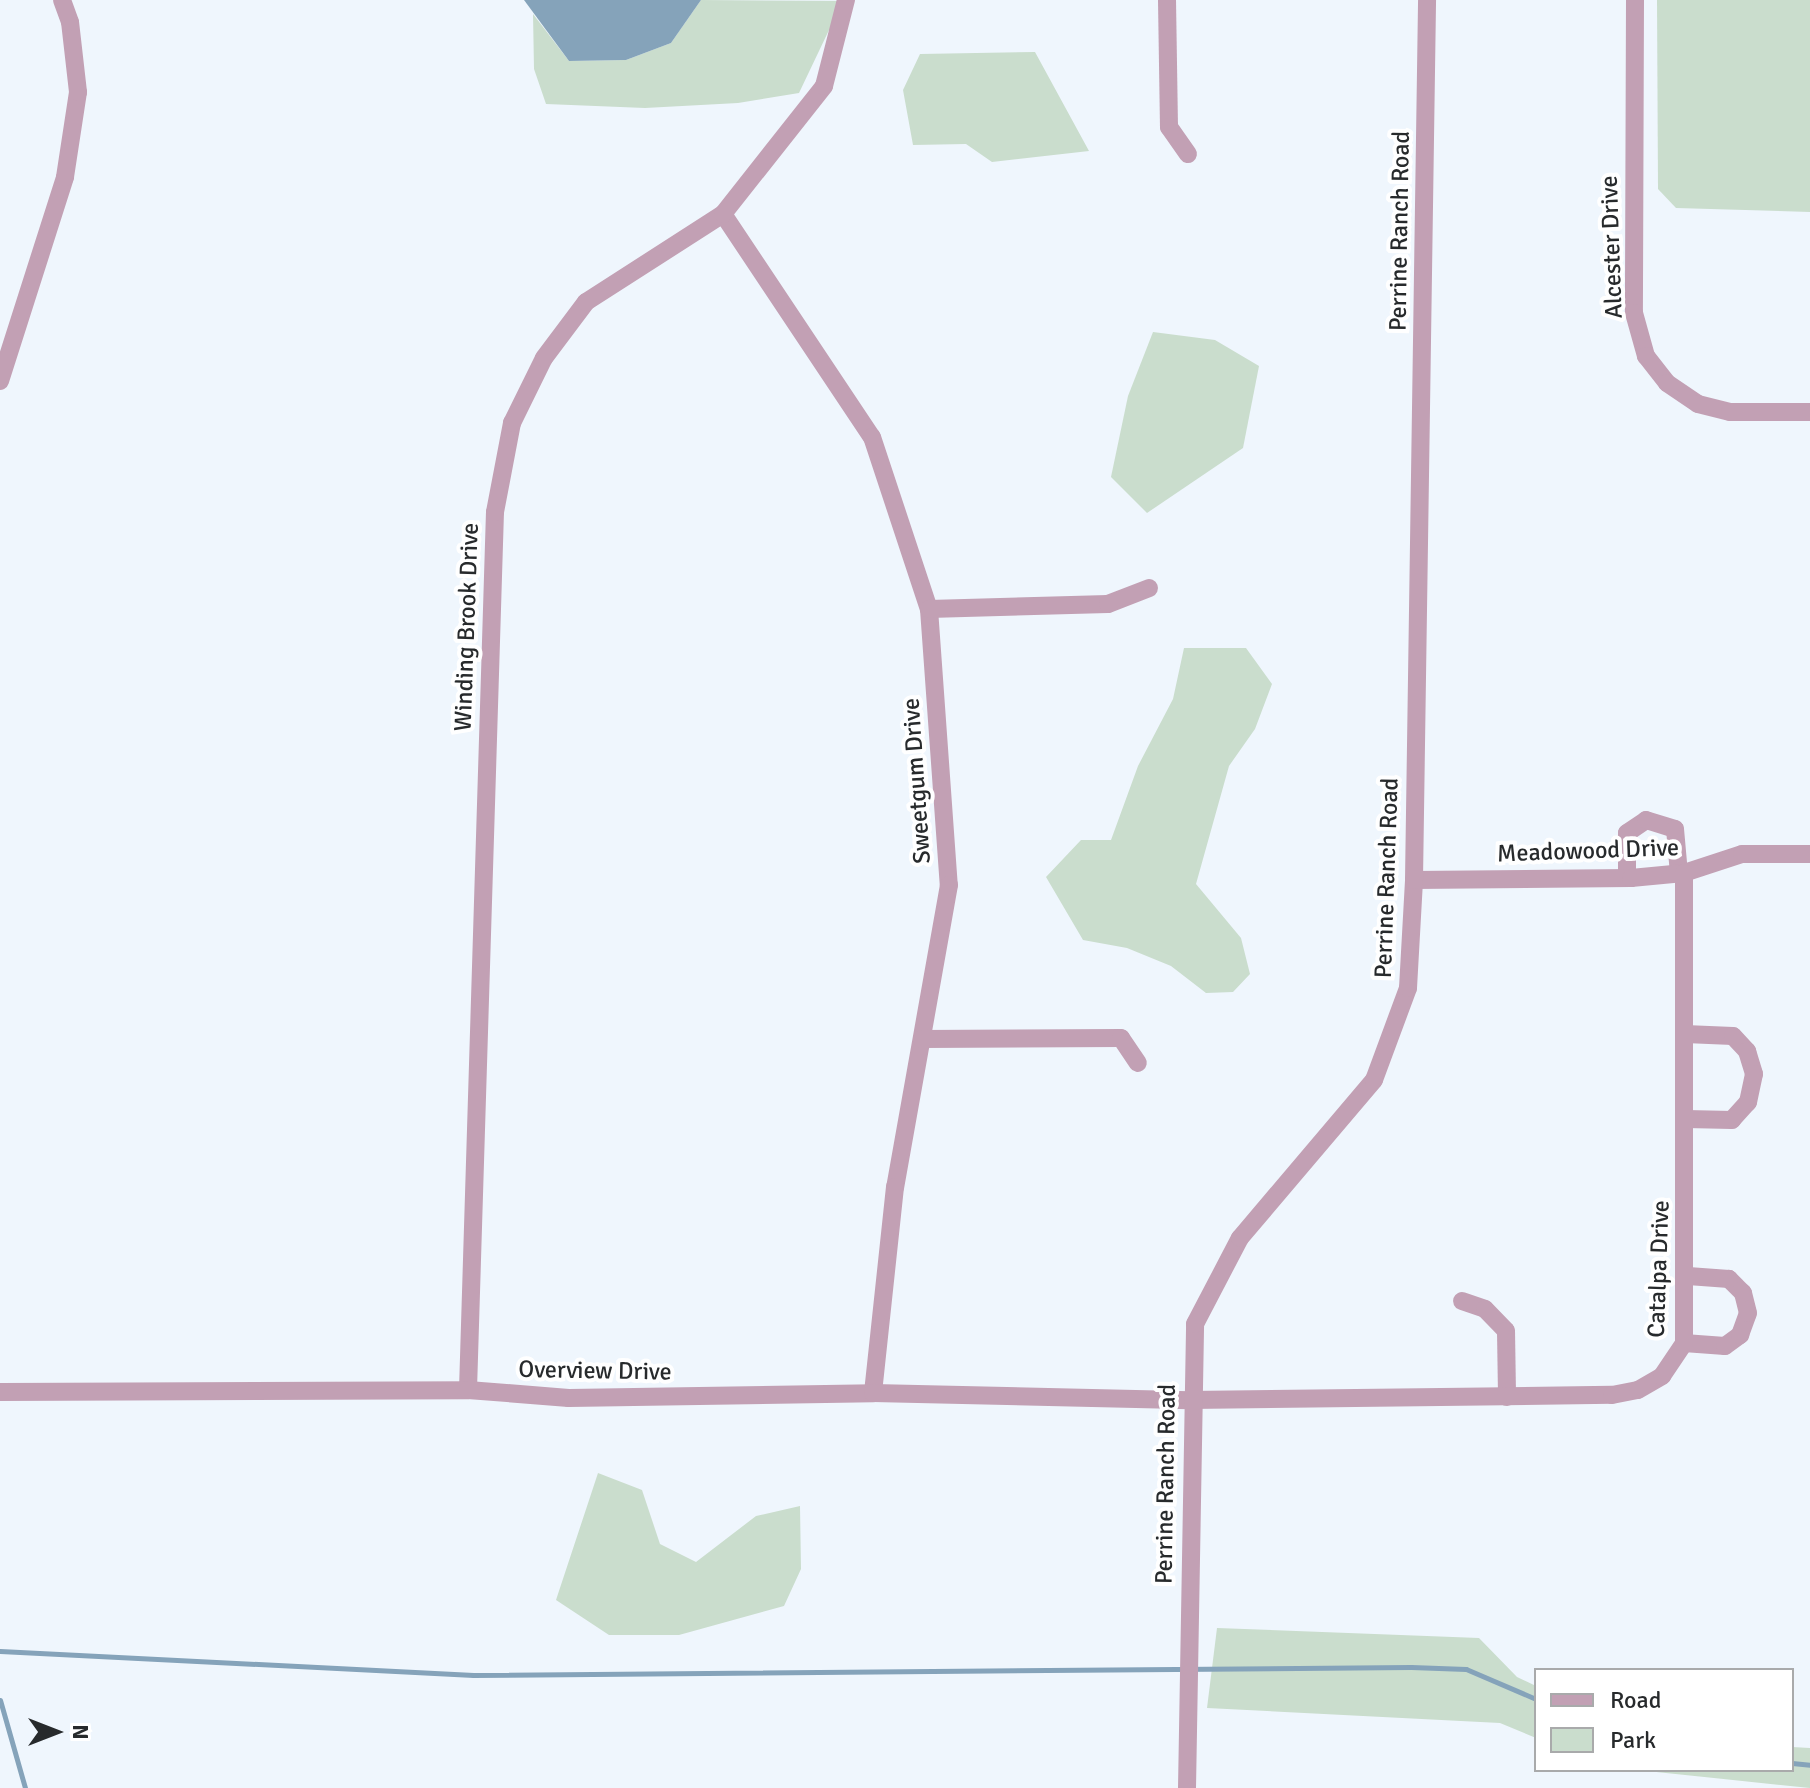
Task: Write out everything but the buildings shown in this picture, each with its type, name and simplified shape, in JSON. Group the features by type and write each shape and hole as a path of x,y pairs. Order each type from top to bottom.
{"street":[{"path":"0,381 65,177 78,92 70,22 62,0"},
{"name":"Winding Brook Drive","path":"468,1390 495,512 512,423 544,358 586,302 723,214 824,86 846,0"},
{"path":"1167,0 1169,127 1188,154"},
{"name":"Perrine Ranch Road","path":"1187,1788 1190,1400 1195,1324 1240,1238 1374,1080 1408,988 1414,880 1427,0"},
{"name":"Alcester Drive","path":"1635,0 1634,313 1646,356 1667,383 1698,404 1730,412 1810,412"},
{"name":"Sweetgum Drive","path":"723,214 872,437 929,609 949,885 895,1187 873,1393"},
{"path":"929,609 1108,604 1149,588"},
{"name":"Catalpa Drive","path":"1190,1400 1507,1397 1638,1390 1662,1376 1684,1343 1688,1276 1682,874 1675,829 1646,820 1627,833 1627,878"},
{"name":"Meadowood Drive","path":"1414,880 1627,878 1682,874 1742,854 1810,854"},
{"path":"1685,1034 1733,1036 1747,1051 1754,1074 1748,1102 1732,1120 1686,1119"},
{"path":"922,1039 1121,1038 1138,1063"},
{"path":"1684,1343 1725,1346 1740,1335 1748,1313 1743,1293 1729,1279 1688,1276"},
{"path":"1462,1301 1485,1309 1506,1331 1507,1397"},
{"name":"Overview Drive","path":"0,1392 468,1390 569,1398 873,1393 1190,1400"}],"green space":[{"path":"701,0 849,1 829,30 799,93 738,103 645,108 546,104 534,69 533,14 569,61 626,60 671,43"},
{"path":"1657,0 1810,0 1810,212 1676,208 1658,189"},
{"path":"1035,52 1089,151 992,162 966,144 913,145 903,90 920,54"},
{"path":"1153,332 1215,340 1259,366 1243,448 1147,513 1111,477 1128,396"},
{"path":"1184,648 1246,648 1272,684 1255,729 1229,766 1196,884 1241,938 1250,974 1233,992 1206,993 1171,966 1127,948 1083,940 1046,877 1081,840 1111,840 1138,766 1173,699"},
{"path":"598,1473 642,1490 660,1544 696,1562 756,1516 800,1506 801,1569 784,1606 679,1635 609,1635 556,1600"},
{"path":"1217,1628 1479,1638 1517,1677 1534,1685 1534,1737 1500,1723 1207,1708"},
{"path":"1794,1747 1810,1748 1810,1788 1656,1772 1794,1772"}],"water":[{"path":"524,0 701,0 671,43 626,60 569,61"}],"waterway":[{"path":"0,1651 473,1675 1411,1667 1466,1669 1534,1698"},
{"path":"0,1700 25,1788"},
{"path":"1794,1763 1810,1765"}]}
